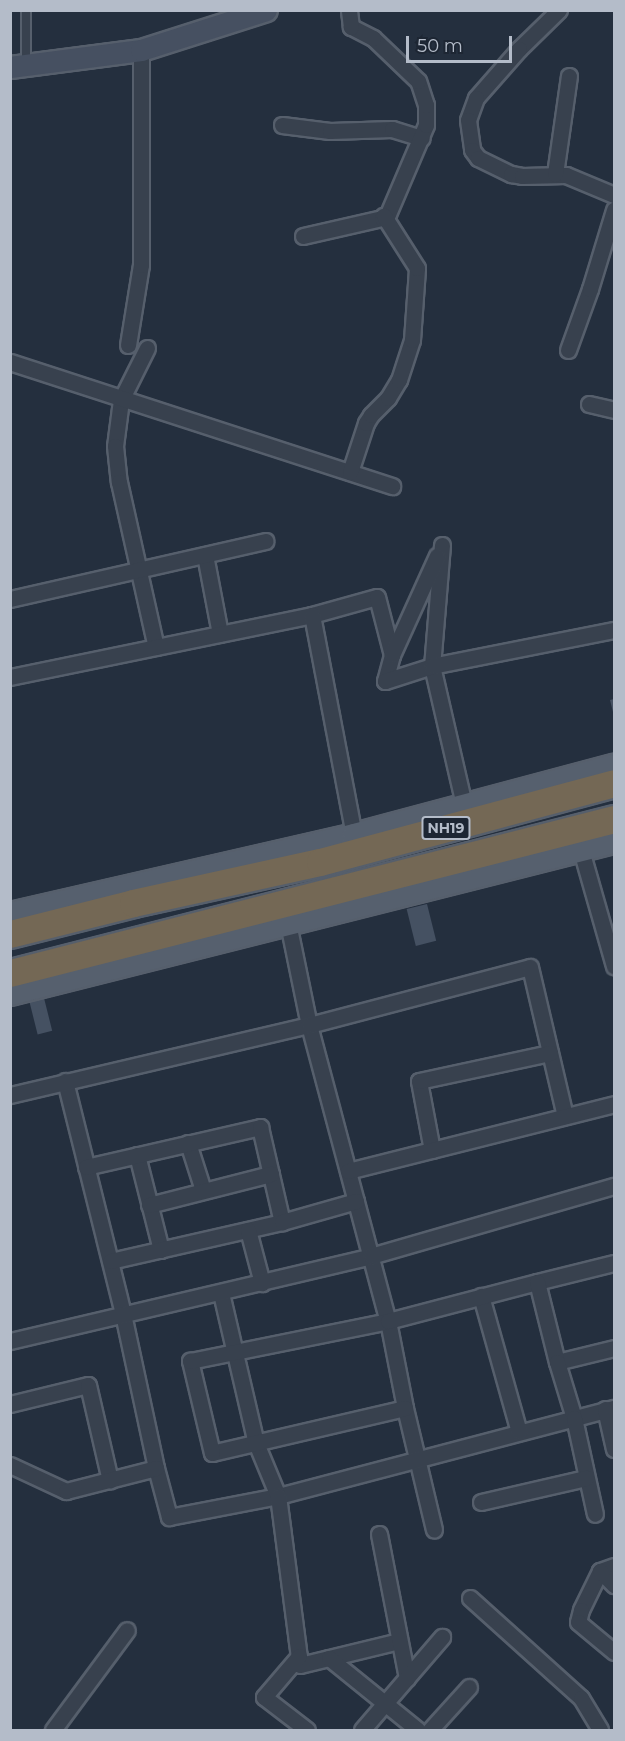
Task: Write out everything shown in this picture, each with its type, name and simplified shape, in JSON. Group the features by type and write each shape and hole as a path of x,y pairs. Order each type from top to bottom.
{"highway":[{"name":"NH19","path":"10,934 133,903 278,871 615,783"},
{"name":"NH19","path":"10,973 286,914 615,819"}],"main road":[{"path":"10,914 354,835 615,766"},
{"path":"10,994 286,914 615,842"}],"street":[{"path":"18,67 141,50 266,10"},
{"path":"303,236 384,216 392,207 422,138 428,116 418,81 373,38 351,27 349,10"},
{"path":"559,10 519,49 476,98 468,120 472,150 478,158 511,174 566,175 615,195"},
{"path":"128,345 141,265 141,50"},
{"path":"555,174 569,76"},
{"path":"282,125 330,131 392,129 422,138"},
{"path":"568,350 615,210"},
{"path":"350,472 366,423 388,398 399,380 412,340 417,268 384,216"},
{"path":"147,348 121,400 115,446 119,482 156,647"},
{"path":"10,362 121,400 392,486"},
{"path":"589,404 615,410"},
{"path":"10,599 266,542"},
{"path":"464,805 432,666 442,545 392,655 385,681 432,666 615,630"},
{"path":"205,555 220,634"},
{"path":"10,677 312,615 377,597 392,655"},
{"path":"312,615 354,835"},
{"path":"581,850 612,948 615,966"},
{"path":"286,914 309,1025 388,1321 405,1408 434,1530"},
{"path":"10,1095 309,1025 530,967 565,1116"},
{"path":"432,1150 419,1081 550,1053"},
{"path":"66,1081 123,1314 156,1468 169,1517 278,1496 610,1408 615,1449"},
{"path":"348,1171 615,1104"},
{"path":"86,1167 260,1127 282,1222"},
{"path":"188,1143 203,1190"},
{"path":"137,1155 161,1250"},
{"path":"149,1205 271,1174"},
{"path":"10,1341 371,1256 615,1186"},
{"path":"110,1261 282,1222 356,1201"},
{"path":"248,1230 262,1283"},
{"path":"405,1408 212,1453 190,1361 388,1321 615,1263"},
{"path":"537,1282 574,1418 595,1514"},
{"path":"221,1293 237,1351 256,1443 278,1496 300,1665 399,1641"},
{"path":"481,1296 519,1432"},
{"path":"557,1362 615,1348"},
{"path":"10,1404 88,1385 110,1480"},
{"path":"10,1465 66,1491 156,1468"},
{"path":"481,1502 586,1478"},
{"path":"379,1534 407,1678"},
{"path":"607,1569 615,1585"},
{"path":"607,1569 581,1610 578,1622 615,1652"},
{"path":"470,1598 580,1698 600,1731"},
{"path":"53,1731 127,1630"},
{"path":"362,1731 442,1637"},
{"path":"299,1656 264,1696 307,1731"},
{"path":"329,1658 418,1731"},
{"path":"430,1731 469,1687"}],"lane":[{"path":"18,67 26,10"}],"building":[{"path":"614,699 614,716 610,700"},
{"path":"427,904 436,941 416,946 407,909"},
{"path":"43,994 52,1031 38,1035 28,998"}]}
